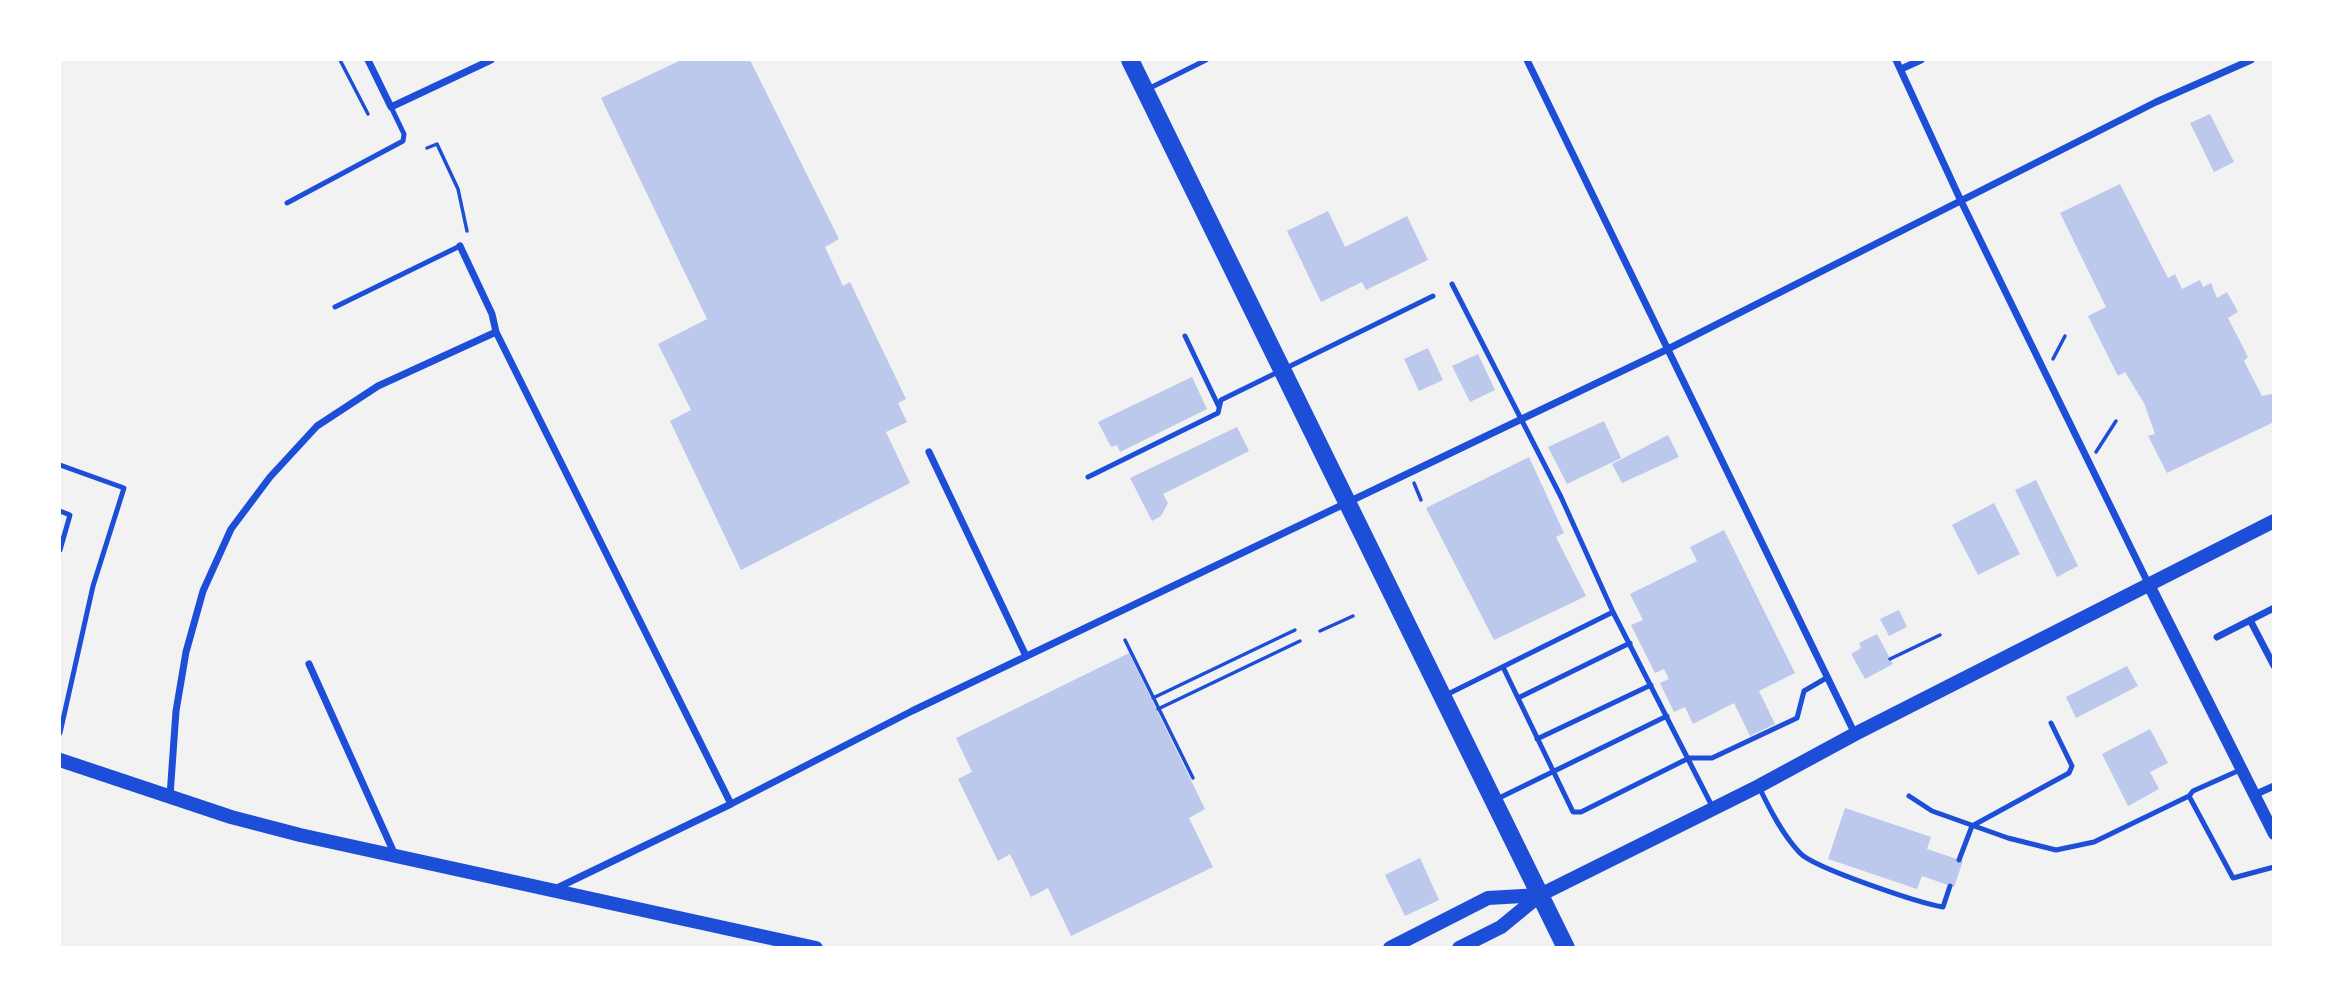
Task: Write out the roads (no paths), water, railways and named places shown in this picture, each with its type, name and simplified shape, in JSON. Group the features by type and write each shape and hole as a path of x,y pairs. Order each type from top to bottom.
{"main road":[{"path":"1130,60 1566,947"},
{"path":"1459,947 1500,927 1541,895 1759,786 1855,734 2273,521"},
{"path":"60,760 269,828 816,947"},
{"path":"1390,947 1488,898 1541,895"}],"street":[{"path":"368,60 391,107 491,60"},
{"path":"1527,60 1670,348 1855,734"},
{"path":"1896,60 2045,374 2273,834"},
{"path":"1901,69 1921,60"},
{"path":"553,890 731,804 912,711 1670,348 2156,102 2250,60"},
{"path":"460,246 492,314 496,331 731,804"},
{"path":"170,796 176,711 186,652 204,591 231,529 270,477 317,426 378,386 496,331"},
{"path":"929,452 1026,656"},
{"path":"2217,637 2273,608"},
{"path":"2250,620 2273,666"},
{"path":"309,664 396,857"},
{"path":"2254,795 2273,786"}],"lane":[{"path":"1145,90 1206,60"},
{"path":"287,203 403,141 404,134 391,107"},
{"path":"335,307 460,246"},
{"path":"1452,284 1561,497 1613,612 1713,808"},
{"path":"1088,477 1218,413 1221,400 1433,296"},
{"path":"1185,336 1219,407"},
{"path":"60,465 124,488 93,586 60,733"},
{"path":"60,511 70,515 60,550"},
{"path":"1443,696 1613,612"},
{"path":"1518,698 1630,643"},
{"path":"1503,667 1573,812 1581,813 1689,758 1712,758 1797,718 1804,691 1828,677"},
{"path":"1537,739 1651,685"},
{"path":"60,694 68,697"},
{"path":"1494,800 1667,716"},
{"path":"1959,860 1972,825 2069,773 2072,766 2051,723"},
{"path":"1909,796 1932,811 2008,838 2056,850 2094,842 2189,796 2193,791 2241,770"},
{"path":"1759,786 1776,821 1802,855 1823,867 1943,907 1950,886"},
{"path":"2189,796 2233,878 2273,867"}]}
